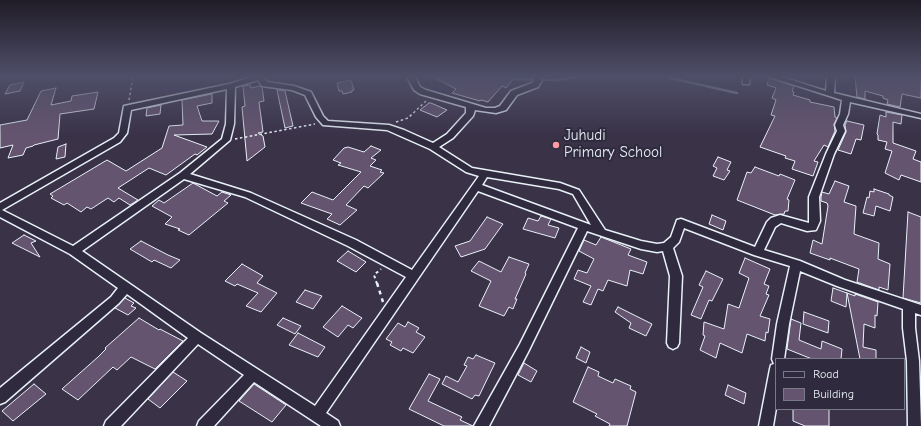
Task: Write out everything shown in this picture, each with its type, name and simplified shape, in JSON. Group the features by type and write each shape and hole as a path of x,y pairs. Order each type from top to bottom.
{"street":[{"path":"0,207 117,140 123,133 127,108 180,97"},
{"path":"74,251 183,175 226,140 230,124 231,97"},
{"path":"310,97 320,117 326,123 377,126 401,132 433,147 469,170 560,186 576,192 587,206 601,232"},
{"path":"438,97 485,110"},
{"path":"433,147 450,136 470,114 485,110 500,110 511,97"},
{"path":"839,97 921,116"},
{"path":"758,252 771,225 775,221 780,219 807,227 812,227 815,221 814,197 830,154 841,131 839,125 844,114 846,99"},
{"path":"470,105 470,114"},
{"path":"317,415 485,174"},
{"path":"183,175 248,195 352,243 414,276"},
{"path":"477,187 601,232 641,245 657,248 667,247 675,239 681,223 758,252 796,264 841,283 915,308 909,328 913,361 915,426"},
{"path":"0,213 74,251 197,337 333,426"},
{"path":"481,426 524,348 584,226"},
{"path":"667,247 676,276 673,343"},
{"path":"778,358 783,324 796,264"},
{"path":"0,397 109,305 126,287"},
{"path":"111,426 197,337"},
{"path":"204,426 254,373"},
{"path":"766,426 775,374"}],"path":[{"path":"127,108 129,97"},
{"path":"377,126 408,118 420,105 433,97"},
{"path":"226,140 326,123"},
{"path":"387,314 374,274 377,271 391,265"}],"building":[{"path":"38,97 53,97 51,105 71,101 72,97 97,97 94,109 60,114 58,139 26,148 23,155 8,158 13,145 0,148 0,125 27,120"},
{"path":"198,97 212,97 212,103 197,106 202,121 219,121 212,134 174,135 207,147 197,155 195,154 166,175 149,168 118,188 138,200 130,205 119,198 114,202 108,198 91,209 87,207 81,212 67,203 64,205 51,198 53,196 50,194 107,160 126,171 162,148 169,126 183,125 182,100"},
{"path":"244,97 263,97 264,101 259,102 263,132 258,133 263,136 265,147 247,161 242,107 245,106"},
{"path":"278,97 286,97 293,126 285,128"},
{"path":"466,97 492,97 488,102"},
{"path":"799,97 810,100 810,102 834,107 835,117 837,118 834,124 835,131 828,147 824,145 814,161 818,162 813,176 792,169 795,161 785,158 786,156 760,147 775,116 771,115 776,100 772,98"},
{"path":"902,97 900,107 887,104 888,100 883,98"},
{"path":"429,103 447,110 437,117 420,110"},
{"path":"161,105 160,114 146,116 147,108"},
{"path":"886,112 902,115 901,124 893,122 893,143 916,151 913,159 921,162 921,182 901,175 899,180 885,173 892,151 885,149 887,142 878,140 877,134 880,115 886,117"},
{"path":"847,121 864,125 861,140 856,139 851,154 838,150 846,132 845,125"},
{"path":"66,144 65,157 56,159 58,147"},
{"path":"371,146 381,150 371,158 376,160 370,166 382,170 380,172 384,173 368,188 364,186 346,205 357,210 340,225 327,219 332,214 301,203 312,192 333,200 361,172 338,165 341,163 333,160 344,148 348,147 364,152"},
{"path":"718,157 731,162 727,170 730,171 724,180 713,176 717,168 713,166"},
{"path":"755,167 795,180 787,199 789,200 788,211 785,211 784,214 775,215 737,200 747,172 751,173"},
{"path":"835,181 849,186 844,202 856,206 854,234 879,243 878,259 890,264 888,290 879,287 879,290 857,282 859,269 830,258 830,260 810,253 813,240 822,244 828,206 827,203 821,201 822,192 829,194"},
{"path":"193,183 217,196 222,192 231,195 224,201 228,203 189,235 178,230 180,229 165,224 172,217 152,206 159,200 164,203"},
{"path":"874,189 889,194 893,197 890,211 876,206 874,216 863,213 867,197 869,198 870,191 874,192"},
{"path":"908,212 921,217 921,303 903,298"},
{"path":"712,215 726,221 723,230 709,224"},
{"path":"541,216 551,219 548,225 559,228 555,238 523,229 528,218 538,221"},
{"path":"487,217 503,224 485,249 461,257 455,246 470,241"},
{"path":"24,235 36,241 31,243 40,257 12,243"},
{"path":"601,237 631,249 628,255 647,262 643,274 630,270 627,286 608,280 603,291 598,289 591,305 583,302 591,286 574,279 578,270 587,273 594,259 579,251 584,240 596,245"},
{"path":"141,241 180,260 171,268 154,260 152,262 130,249"},
{"path":"348,251 366,262 356,272 337,261"},
{"path":"509,257 529,264 515,299 517,299 513,309 509,307 504,316 479,306 491,281 471,271 479,261 501,272"},
{"path":"745,258 770,269 764,284 769,286 766,294 769,295 760,316 770,319 768,333 766,332 765,341 747,334 742,353 720,343 716,358 700,350 705,336 703,335 704,322 724,329 728,304 739,308 749,278 739,273"},
{"path":"242,264 263,276 257,283 277,293 261,312 246,306 258,293 237,284 235,286 225,281"},
{"path":"706,271 723,279 712,301 709,300 701,319 691,315 703,287 699,285"},
{"path":"833,288 847,293 846,307 831,301"},
{"path":"305,290 322,296 313,309 296,302"},
{"path":"847,293 855,296 855,294 878,302 877,316 875,315 875,328 864,324 863,347 876,350 876,358 860,358"},
{"path":"125,298 134,303 131,306 136,308 128,315 115,308"},
{"path":"342,306 362,318 353,328 348,325 338,337 323,327"},
{"path":"618,307 652,324 646,336 629,328 631,323 615,312"},
{"path":"804,312 829,321 828,333 803,324"},
{"path":"139,318 159,330 160,329 183,341 155,369 131,357 117,370 113,367 78,400 62,389 98,357 106,349 105,348"},
{"path":"283,318 301,326 295,334 277,325"},
{"path":"791,319 801,323 799,340 821,349 822,341 842,349 841,358 810,358 787,349"},
{"path":"408,322 419,328 416,332 425,337 413,353 403,348 401,351 390,345 392,342 386,339 398,323 405,327"},
{"path":"298,333 325,347 318,357 289,345"},
{"path":"581,347 590,352 586,363 576,358"},
{"path":"476,355 495,363 479,396 475,395 472,399 442,384 446,376 458,382 467,366 464,365 468,357 473,359"},
{"path":"524,363 537,371 531,382 518,375"},
{"path":"588,367 599,372 598,376 613,383 615,379 631,386 630,389 636,392 627,426 609,426 610,424 595,416 597,414 573,402"},
{"path":"173,372 187,381 160,408 148,399"},
{"path":"429,374 440,379 428,401 462,417 460,420 473,426 444,426 409,409"},
{"path":"34,384 46,394 13,421 2,411"},
{"path":"254,384 286,405 272,422 239,401"},
{"path":"728,385 746,393 744,404 725,395"},
{"path":"793,410 829,410 829,426 805,426 793,421"}],"place":[{"name":"Juhudi Primary School","path":"556,145"}]}
